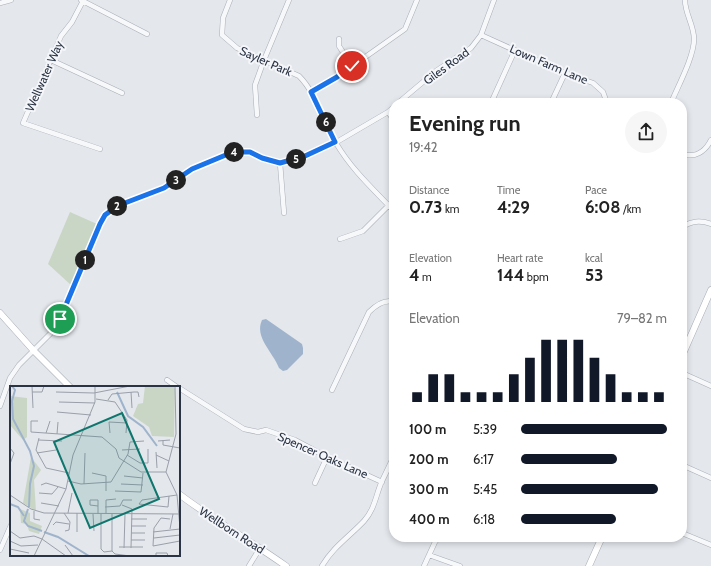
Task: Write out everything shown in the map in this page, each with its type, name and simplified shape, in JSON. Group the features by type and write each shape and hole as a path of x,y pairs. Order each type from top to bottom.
{"street":[{"path":"0,3 11,0"},
{"name":"Sayler Park","path":"230,0 223,18 222,35 237,48 299,76 311,92 335,142 354,168 389,206"},
{"path":"257,115 255,84 290,0"},
{"path":"311,92 337,77 405,29 417,0"},
{"name":"Giles Road","path":"404,98 436,71 471,48 481,35 494,0"},
{"path":"673,98 692,53 694,40 693,30 685,5 685,0"},
{"path":"82,1 147,34"},
{"name":"Wellwater Way","path":"82,1 72,22 61,36 24,123 100,149"},
{"name":"Lown Farm Lane","path":"481,35 566,73 593,83 603,92 606,98"},
{"path":"339,39 339,46 352,66"},
{"path":"493,98 515,50"},
{"path":"51,60 122,93"},
{"path":"554,98 566,73"},
{"path":"0,406 10,378 19,365 51,333 60,319 95,234 105,215 117,206 164,188 192,169 233,152 250,152 262,158 280,163 305,156 335,142 388,112"},
{"path":"687,156 695,156 708,147 711,140"},
{"path":"280,163 284,213"},
{"path":"340,239 362,230 389,206"},
{"path":"687,224 697,221 711,224"},
{"path":"687,345 711,290"},
{"path":"332,390 369,312 375,306 389,301"},
{"path":"0,313 34,351 69,386"},
{"path":"687,375 711,386"},
{"name":"Spencer Oaks Lane","path":"167,380 175,386"},
{"name":"Spencer Oaks Lane","path":"180,389 244,429 258,432 266,430 294,440 382,482"},
{"path":"315,483 327,457"},
{"path":"322,566 339,544 365,520 374,505 389,467"},
{"path":"687,467 711,478"},
{"name":"Wellborn Road","path":"180,495 205,514 286,566"},
{"path":"0,550 10,527"},
{"path":"687,535 711,545"},
{"path":"424,566 435,542"},
{"path":"589,566 600,542"},
{"path":"249,566 260,548"},
{"path":"430,555 460,566"}],"green space":[{"path":"70,212 97,224 71,285 48,264"}],"water":[{"path":"266,319 302,344 303,354 287,370 283,371 279,368 262,338 260,326 262,320"}],"route":[{"path":"60,319 95,234 105,215 117,206 164,188 192,169 233,152 250,152 262,158 280,163 305,156 335,142 311,92 337,77 352,66"}]}
